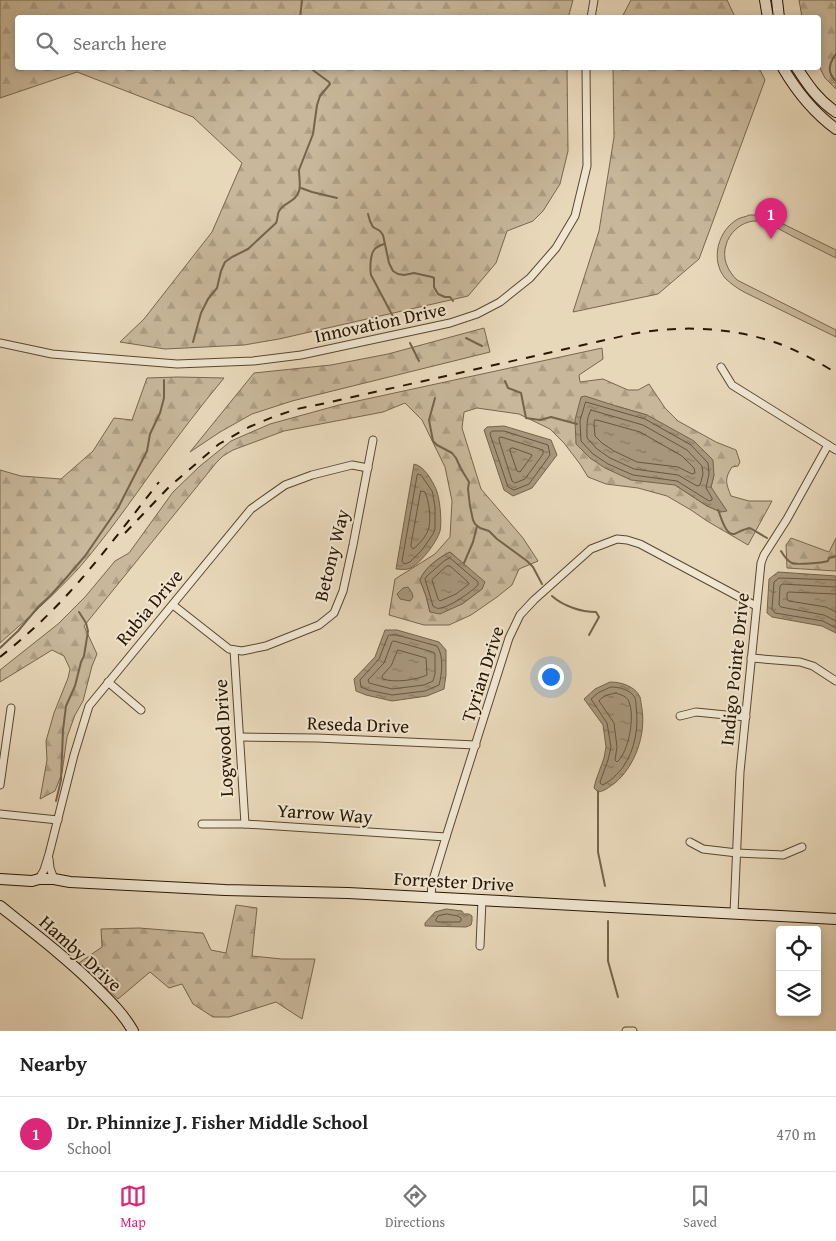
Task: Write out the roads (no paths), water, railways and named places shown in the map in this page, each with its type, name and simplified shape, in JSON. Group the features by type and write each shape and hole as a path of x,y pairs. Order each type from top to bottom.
{"street":[{"path":"592,15 594,0"},
{"path":"765,0 768,15"},
{"path":"777,0 780,15"},
{"name":"Innovation Drive","path":"0,343 52,354 177,364 252,361 301,355 365,342 450,323 478,314 500,302 530,278 556,248 575,216 587,166 586,70"},
{"path":"784,70 808,104 836,129"},
{"path":"798,70 808,86 826,105 836,112"},
{"path":"721,368 732,385 836,450"},
{"name":"Betony Way","path":"234,650 242,651 266,646 319,625 334,612 343,591 373,440"},
{"name":"Indigo Pointe Drive","path":"734,913 740,772 761,563 828,445"},
{"name":"Rubia Drive","path":"35,880 44,870 49,854 74,755 89,706 108,682 251,508 285,485 312,475 352,465 368,468"},
{"name":"Tyrian Drive","path":"431,897 432,883 509,638 520,615 534,600 591,549 617,539 640,544 756,606"},
{"path":"172,605 229,649 234,650"},
{"name":"Logwood Drive","path":"234,650 245,824"},
{"path":"751,658 800,662 813,666 836,681"},
{"path":"108,682 140,710"},
{"path":"0,785 10,708"},
{"path":"680,716 696,712 746,716"},
{"name":"Reseda Drive","path":"240,737 317,738 476,745"},
{"path":"0,814 58,820"},
{"name":"Yarrow Way","path":"202,824 245,824 446,837"},
{"path":"690,842 703,849 737,853 783,855 802,847"},
{"name":"Rubia Drive","path":"49,854 50,868 54,879"},
{"name":"Forrester Drive","path":"0,879 54,879 70,882 225,890 431,897 836,919"},
{"name":"Forrester Drive","path":"35,880 39,884 70,882"},
{"path":"480,946 482,900"},
{"name":"Hamby Drive","path":"0,906 90,981 120,1012 133,1031"},
{"path":"626,1031 633,1031"}],"water":[{"path":"585,396 647,415 694,441 713,460 714,475 711,487 727,511 721,512 707,506 675,485 631,480 605,468 590,458 576,444 575,420 581,397"},
{"path":"504,426 551,440 557,455 532,488 513,496 504,490 484,430 487,427"},
{"path":"414,464 424,470 436,489 439,498 440,531 422,559 408,569 396,569"},
{"path":"450,552 485,582 482,589 462,604 440,614 430,612 420,580 429,567"},
{"path":"778,572 836,576 836,633 822,626 772,617 767,613 769,579"},
{"path":"408,587 413,597 410,601 400,599 397,594 403,588"},
{"path":"385,630 397,630 439,642 446,650 444,689 427,696 392,701 356,691 354,679 375,657"},
{"path":"610,682 627,685 638,693 642,709 642,729 638,749 628,768 615,783 605,790 598,792 594,788 606,747 603,725 584,699 595,689"},
{"path":"446,909 469,914 472,916 471,925 466,927 425,926 425,923 435,912"}],"waterway":[{"path":"300,15 302,0"},
{"path":"836,54 830,68 831,75 836,81"},
{"path":"193,342 201,313 208,299 217,288 225,262 248,249 276,223 278,212 293,200 299,191 299,170 313,134 317,105 320,96 330,84 313,70"},
{"path":"301,188 337,198"},
{"path":"368,214 373,227 383,235 389,263 393,271 404,275 414,273 432,277 434,278 434,287 438,294 450,297 453,301"},
{"path":"384,244 373,252 371,275 397,324"},
{"path":"466,338 482,346"},
{"path":"410,343 419,361"},
{"path":"0,648 18,631 85,556 118,508 147,451 150,434 160,413 164,398 164,380"},
{"path":"505,381 508,388 521,393 526,418 540,420 551,417 577,424"},
{"path":"435,398 429,420 433,441 452,453 469,482 470,506 475,524 489,531 527,561 533,567 542,584"},
{"path":"718,510 724,525 731,534 750,528 767,538"},
{"path":"464,563 473,542 477,526"},
{"path":"781,551 787,560 794,564 825,562 829,558 836,556"},
{"path":"552,596 572,608 596,612 599,617 589,635"},
{"path":"56,801 61,780 66,706 75,686 84,656 88,631 86,623 79,612"},
{"path":"598,791 598,852 605,886"},
{"path":"608,921 608,961 618,997"}],"railway":[{"path":"125,533 169,487 219,444 249,427 297,409 632,334 668,329 704,329 757,337 789,348 836,373"},
{"path":"0,657 35,627 67,595 159,482"}],"place":[{"name":"Dr. Phinnize J. Fisher Middle School","path":"771,239"}]}
